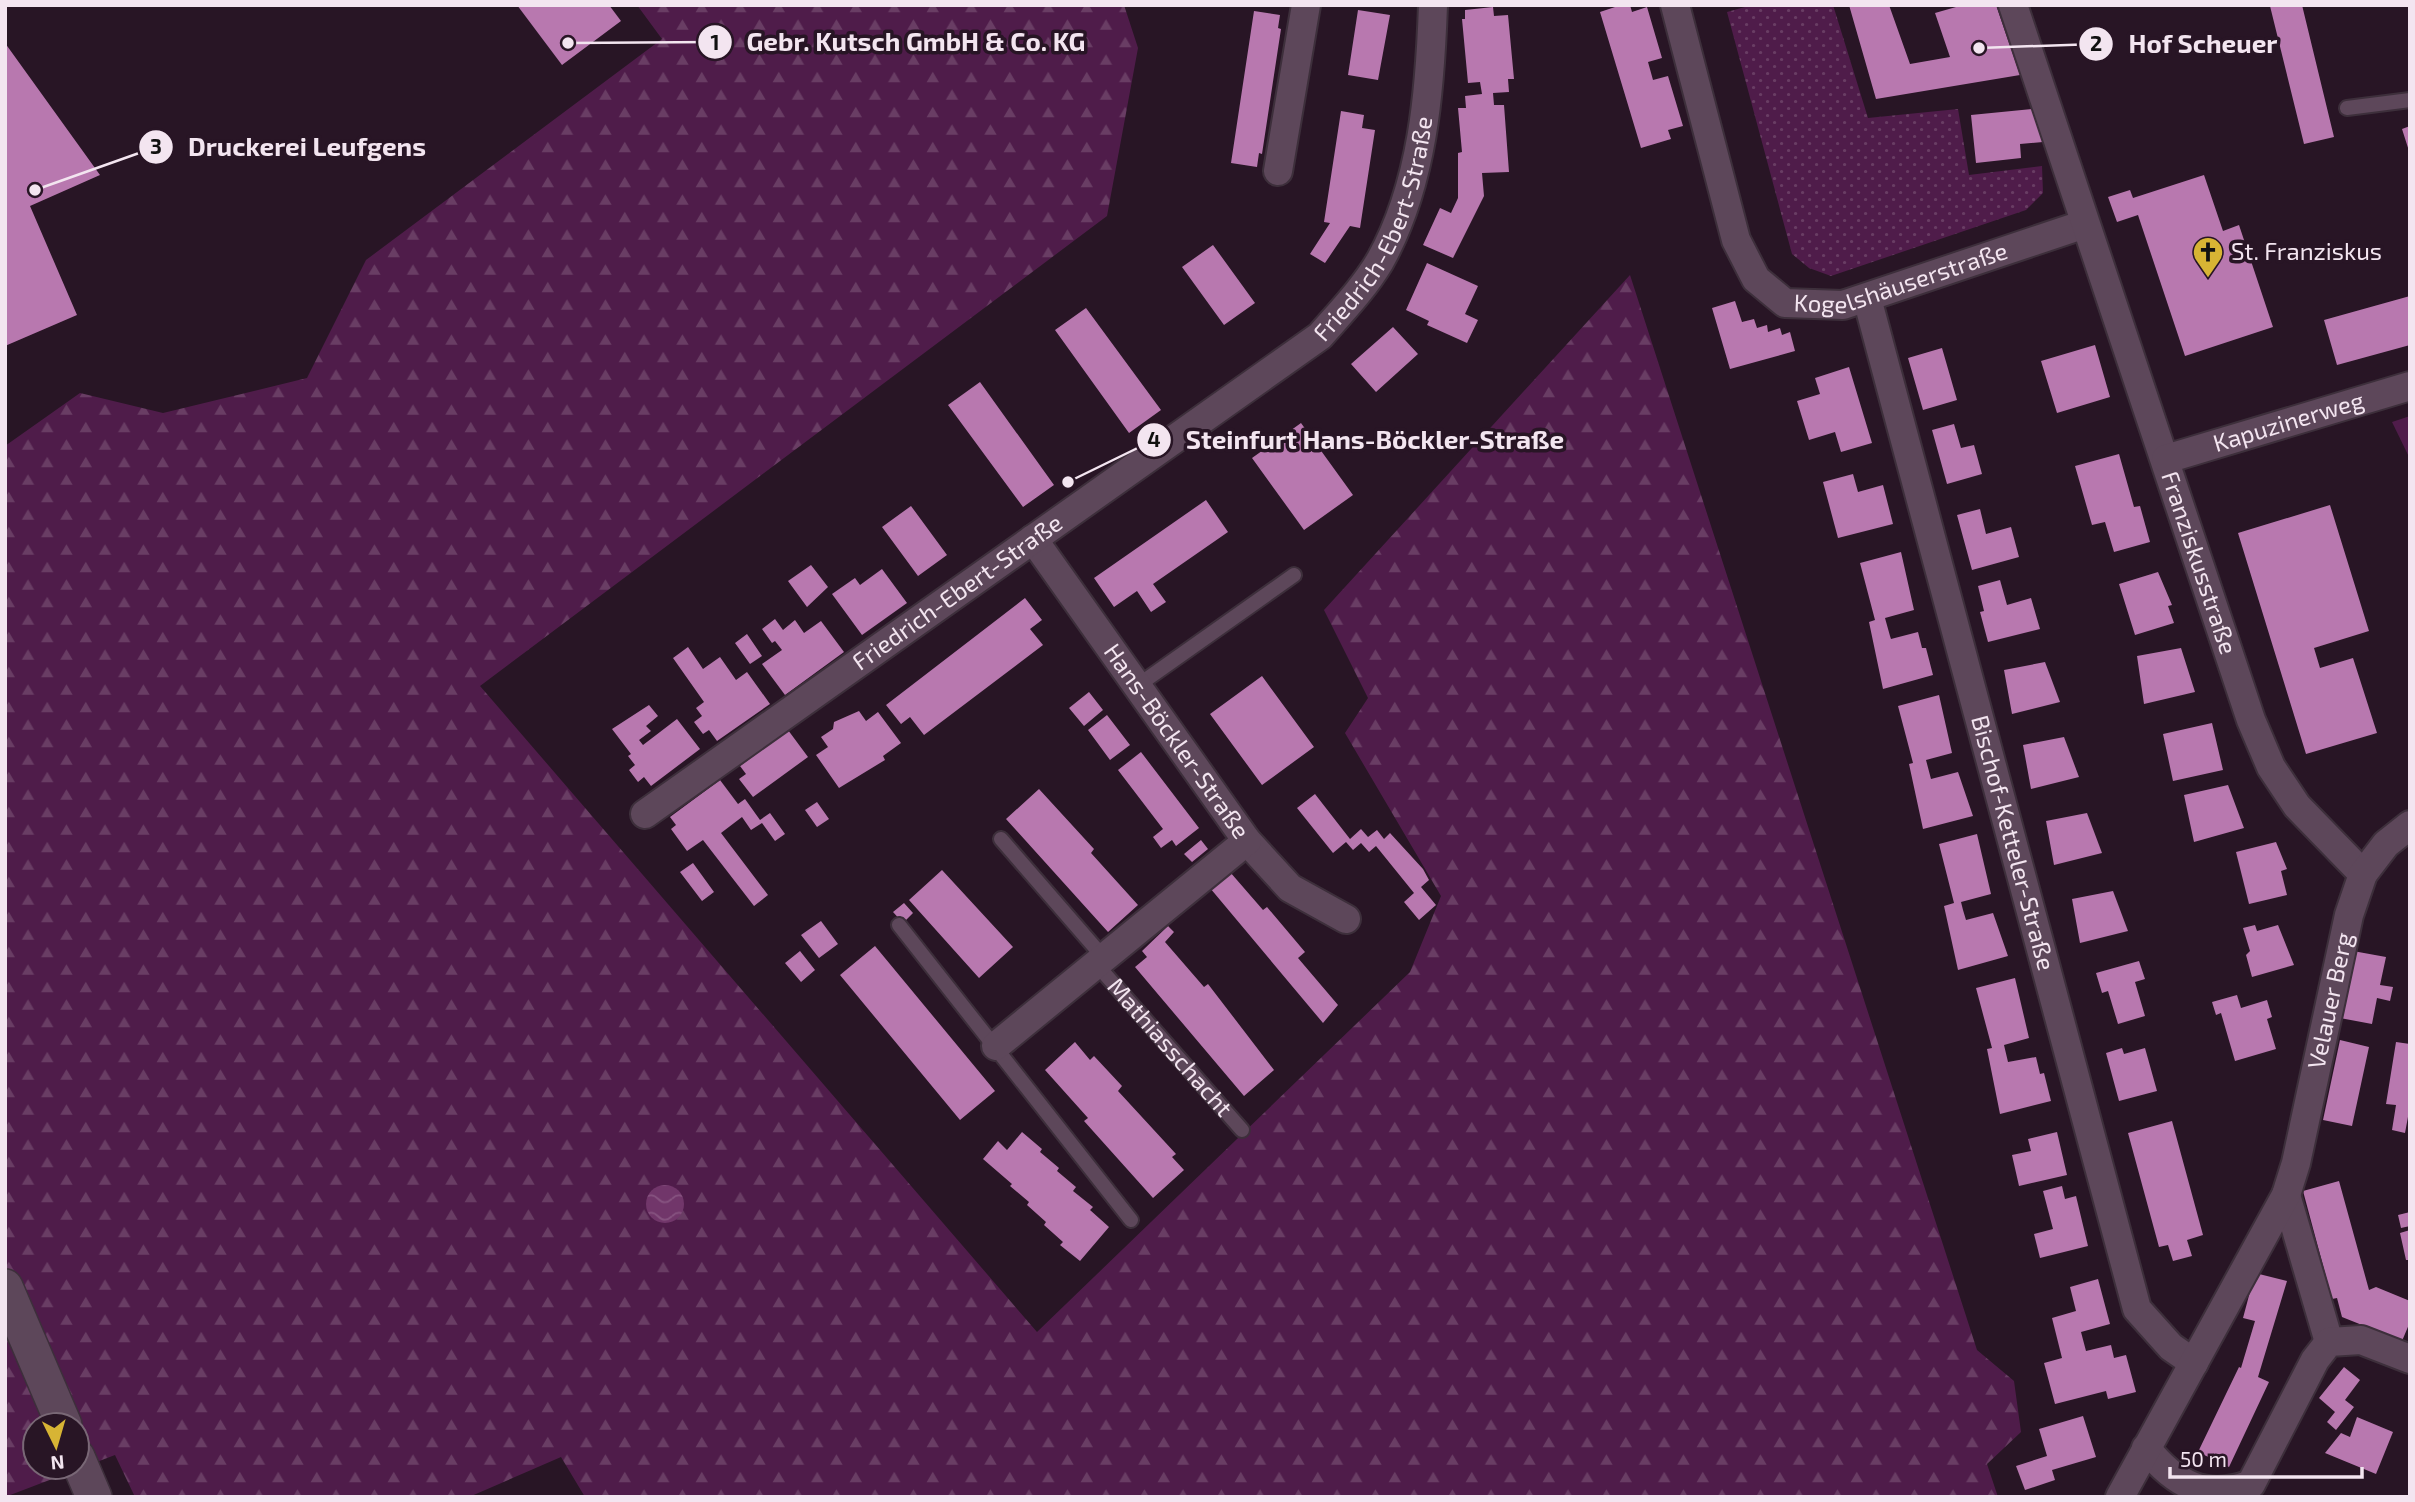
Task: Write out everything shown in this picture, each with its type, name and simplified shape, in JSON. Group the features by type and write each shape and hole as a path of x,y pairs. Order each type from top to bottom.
{"street":[{"path":"1278,171 1306,5"},
{"name":"Friedrich-Ebert-Straße","path":"645,814 1278,369 1320,336 1353,298 1380,260 1412,173 1424,125 1429,88 1433,5"},
{"name":"Kogelshäuserstraße","path":"1675,5 1736,240 1756,279 1785,303 1843,305 2085,224"},
{"name":"Franziskusstraße","path":"2013,5 2251,720 2271,767 2297,806 2363,874"},
{"name":"Bischof-Ketteler-Straße","path":"1867,298 2137,1309 2171,1347 2194,1363"},
{"name":"Kapuzinerweg","path":"2166,458 2410,386"},
{"name":"Hans-Böckler-Straße","path":"1033,539 1247,841 1290,888 1346,919"},
{"name":"Velauer Berg","path":"2120,1497 2286,1195 2296,1163 2349,915 2363,874 2386,844 2410,825"},
{"name":"Mathiasschacht","path":"996,1046 1247,841"},
{"path":"2286,1195 2329,1342"},
{"path":"5,1287 58,1411"},
{"path":"2146,1448 2166,1473 2196,1492 2218,1496 2252,1490 2315,1360 2329,1342 2361,1340 2410,1359"}],"lane":[{"path":"2347,108 2410,100"},
{"path":"1137,687 1294,575"},
{"name":"Mathiasschacht","path":"1001,839 1242,1130"},
{"path":"899,925 1131,1220"}],"green space":[{"path":"637,5 1124,5 1138,48 1107,216 480,686 1037,1332 1410,972 1441,896 1345,733 1368,698 1324,610 1630,275 1977,1350 2014,1381 2021,1432 1987,1464 1998,1497 585,1497 561,1457 469,1497 135,1497 115,1455 91,1464 91,1411 21,1411 21,1481 47,1481 5,1497 5,446 80,393 163,413 307,378 366,260 662,39"},
{"path":"1752,5 1833,5 1868,118 1958,109 1969,175 2042,166 2043,193 2026,210 1831,276 1809,268 1792,254 1727,12"},
{"path":"2410,416 2410,459 2392,422"}],"water":[{"path":"665,1185 678,1191 684,1204 678,1217 665,1223 652,1217 646,1204 652,1191"}],"building":[{"path":"517,5 609,5 621,21 562,65"},
{"path":"1630,5 1632,12 1647,7 1662,58 1648,62 1653,80 1668,76 1683,126 1668,130 1671,139 1641,148 1600,12"},
{"path":"1849,5 1889,5 1910,64 1950,57 1935,13 1963,5 1996,5 2020,75 1876,99"},
{"path":"2302,5 2334,137 2304,144 2270,6"},
{"path":"1493,7 1494,16 1508,15 1514,79 1508,79 1509,92 1493,93 1494,105 1504,105 1509,172 1482,173 1484,196 1453,258 1423,245 1440,208 1451,213 1458,198 1458,153 1462,152 1458,108 1466,108 1465,96 1482,94 1480,82 1468,83 1462,19 1465,19 1465,10"},
{"path":"1358,10 1390,15 1378,80 1348,75"},
{"path":"1254,11 1280,15 1278,28 1281,29 1262,154 1259,153 1257,167 1231,163"},
{"path":"5,43 100,175 30,206 77,315 5,346"},
{"path":"2032,109 2043,142 2020,144 2021,158 1976,163 1971,115"},
{"path":"1341,111 1364,115 1362,128 1375,130 1360,228 1350,226 1325,263 1310,254 1330,223 1324,222"},
{"path":"2410,126 2410,151 2409,151 2402,129"},
{"name":"St. Franziskus","path":"2204,175 2223,231 2239,225 2273,327 2185,356 2138,215 2117,222 2108,197 2130,190 2133,198"},
{"path":"1213,245 1255,303 1224,325 1182,267"},
{"path":"1427,263 1478,286 1465,314 1478,320 1467,343 1427,325 1429,321 1406,310"},
{"path":"2410,296 2410,345 2337,365 2324,320"},
{"path":"1735,301 1742,322 1754,319 1757,328 1767,325 1768,332 1780,328 1782,335 1790,332 1795,351 1730,369 1712,308"},
{"path":"1086,308 1161,410 1129,433 1055,330"},
{"path":"1393,327 1418,354 1376,392 1351,364"},
{"path":"2095,345 2110,397 2057,413 2041,361"},
{"path":"1942,348 1957,400 1923,410 1908,358"},
{"path":"1849,367 1872,443 1841,452 1835,432 1809,440 1797,401 1820,394 1815,378"},
{"path":"980,382 1054,485 1023,507 948,405"},
{"path":"1301,423 1353,495 1304,530 1252,458"},
{"path":"1954,424 1961,448 1974,445 1982,474 1947,484 1932,430"},
{"path":"2119,454 2134,507 2140,506 2150,542 2114,552 2105,522 2092,525 2075,466"},
{"path":"1853,474 1858,492 1883,485 1893,524 1838,538 1823,482"},
{"path":"1206,500 1228,532 1153,584 1166,602 1151,612 1137,591 1114,607 1094,578"},
{"path":"2330,505 2369,631 2314,648 2320,668 2353,658 2377,733 2306,754 2238,533"},
{"path":"911,506 947,555 918,576 882,527"},
{"path":"1980,509 1986,534 2011,527 2019,557 1972,570 1957,515"},
{"path":"1901,552 1914,610 1885,618 1891,639 1918,632 1922,648 1926,648 1933,675 1883,689 1869,622 1875,620 1860,563"},
{"path":"811,565 828,587 807,607 788,581"},
{"path":"882,569 907,603 862,635 832,594 855,578 860,585"},
{"path":"2158,572 2172,605 2168,606 2174,623 2135,635 2119,584"},
{"path":"2000,580 2007,605 2031,598 2040,629 1988,642 1980,612 1984,611 1978,586"},
{"path":"1025,598 1042,620 1030,629 1043,645 924,735 910,717 901,724 886,705"},
{"path":"775,619 783,630 795,620 804,633 821,621 844,652 785,695 762,664 782,650 775,641 772,643 762,629"},
{"path":"747,634 762,656 750,664 735,643"},
{"path":"688,647 703,669 720,657 736,680 747,672 770,704 717,741 709,730 703,734 694,722 702,716 696,708 704,702 673,658"},
{"path":"2181,648 2195,692 2144,704 2137,656"},
{"path":"2045,662 2060,702 2012,714 2004,670"},
{"path":"1262,676 1314,747 1262,785 1210,714"},
{"path":"1089,692 1103,710 1084,726 1069,708"},
{"path":"1939,695 1952,753 1926,760 1931,779 1958,772 1973,816 1923,829 1909,764 1913,763 1898,706"},
{"path":"649,705 658,716 646,726 651,731 639,740 643,745 677,719 700,749 651,786 644,777 638,782 629,770 635,765 628,756 631,754 612,729"},
{"path":"859,711 866,721 878,712 901,743 883,756 885,760 839,788 816,755 828,747 821,737 833,729 834,722"},
{"path":"1107,715 1130,745 1110,760 1088,730"},
{"path":"2212,723 2223,770 2173,781 2163,734"},
{"path":"788,730 808,757 753,797 739,779 746,774 740,766"},
{"path":"2064,737 2079,777 2031,789 2023,745"},
{"path":"1141,752 1199,828 1176,846 1172,840 1161,848 1153,837 1163,829 1118,770"},
{"path":"720,780 738,804 745,799 760,820 770,813 785,834 775,841 762,823 751,830 742,817 721,833 768,895 754,906 703,840 687,851 671,829 676,825 670,817"},
{"path":"2228,785 2244,828 2194,842 2184,795"},
{"path":"1039,789 1094,849 1091,853 1138,905 1108,932 1006,819"},
{"path":"1315,794 1350,839 1361,829 1368,837 1377,830 1384,839 1390,833 1423,869 1429,880 1421,887 1436,905 1419,920 1404,902 1414,893 1376,846 1369,852 1361,843 1353,850 1346,842 1333,853 1297,808"},
{"path":"817,802 829,819 817,827 805,810"},
{"path":"2087,813 2102,853 2054,865 2046,821"},
{"path":"1977,834 1991,894 1961,902 1963,910 1966,920 1993,913 2008,956 1958,970 1944,906 1954,903 1939,844"},
{"path":"1201,840 1208,849 1192,862 1184,854"},
{"path":"2276,842 2287,869 2281,871 2287,895 2249,904 2236,852"},
{"path":"693,863 714,892 702,901 680,872"},
{"path":"942,870 1013,947 979,978 909,900"},
{"path":"1230,872 1263,910 1267,907 1305,952 1298,958 1338,1005 1323,1023 1210,888"},
{"path":"2113,891 2128,931 2080,943 2072,899"},
{"path":"904,903 913,913 903,923 893,912"},
{"path":"821,921 838,944 819,958 801,935"},
{"path":"2255,925 2257,931 2278,925 2294,965 2252,977 2246,955 2250,951 2243,928"},
{"path":"1168,926 1174,932 1165,942 1204,987 1208,984 1274,1070 1244,1096 1135,967 1147,957 1142,951"},
{"path":"875,946 995,1091 960,1120 840,975"},
{"path":"800,951 815,970 801,982 785,963"},
{"path":"2353,951 2386,957 2380,985 2393,987 2390,1001 2377,998 2372,1024 2340,1018"},
{"path":"2139,961 2145,979 2135,982 2145,1016 2118,1024 2108,991 2102,993 2096,973"},
{"path":"2015,978 2029,1038 2004,1045 2008,1062 2036,1057 2040,1074 2044,1073 2051,1101 2000,1114 1987,1049 1992,1048 1976,988"},
{"path":"2237,995 2241,1008 2267,1000 2272,1017 2267,1019 2276,1049 2235,1061 2221,1013 2216,1015 2212,1002"},
{"path":"2340,1040 2369,1047 2352,1126 2323,1120"},
{"path":"1075,1042 1090,1060 1094,1056 1122,1086 1118,1091 1176,1154 1172,1157 1184,1170 1153,1198 1084,1121 1088,1118 1045,1070"},
{"path":"2396,1042 2410,1044 2410,1106 2405,1133 2392,1130 2396,1105 2386,1104"},
{"path":"2122,1048 2124,1054 2145,1048 2157,1091 2119,1101 2106,1053"},
{"path":"2172,1121 2203,1235 2187,1240 2192,1256 2173,1261 2168,1245 2159,1247 2128,1133"},
{"path":"1022,1132 1042,1149 1040,1152 1059,1168 1057,1171 1076,1187 1073,1191 1093,1207 1090,1210 1109,1227 1080,1261 1060,1245 1063,1242 1044,1225 1046,1222 1027,1205 1029,1202 1010,1186 1012,1184 983,1159 998,1141 1007,1150"},
{"path":"2057,1132 2067,1175 2019,1186 2012,1155 2031,1151 2028,1139"},
{"path":"2339,1181 2369,1290 2376,1287 2410,1301 2410,1322 2402,1341 2342,1317 2337,1298 2332,1299 2303,1191"},
{"path":"2062,1186 2065,1199 2076,1196 2088,1246 2040,1258 2034,1234 2053,1229 2043,1191"},
{"path":"2410,1212 2410,1226 2401,1228 2398,1215"},
{"path":"2410,1230 2410,1260 2406,1260 2400,1233"},
{"path":"2255,1273 2287,1281 2258,1377 2269,1382 2229,1467 2198,1452 2239,1367 2241,1368 2255,1321 2243,1318"},
{"path":"2098,1279 2110,1324 2081,1332 2086,1351 2111,1345 2114,1358 2126,1355 2136,1392 2108,1399 2106,1391 2055,1404 2044,1363 2062,1358 2052,1318 2076,1311 2070,1287"},
{"path":"2344,1367 2360,1380 2345,1400 2354,1407 2336,1430 2327,1422 2335,1412 2319,1398"},
{"path":"2083,1416 2096,1457 2052,1470 2055,1480 2025,1490 2016,1466 2047,1456 2039,1429"},
{"path":"2357,1417 2393,1432 2376,1474 2325,1453 2341,1433 2350,1437"}],"place":[{"name":"Gebr. Kutsch GmbH & Co. KG","path":"568,43"},
{"name":"Hof Scheuer","path":"1979,48"},
{"name":"Druckerei Leufgens","path":"35,190"},
{"name":"St. Franziskus","path":"2208,279"},
{"name":"Steinfurt Hans-Böckler-Straße","path":"1068,482"}]}
